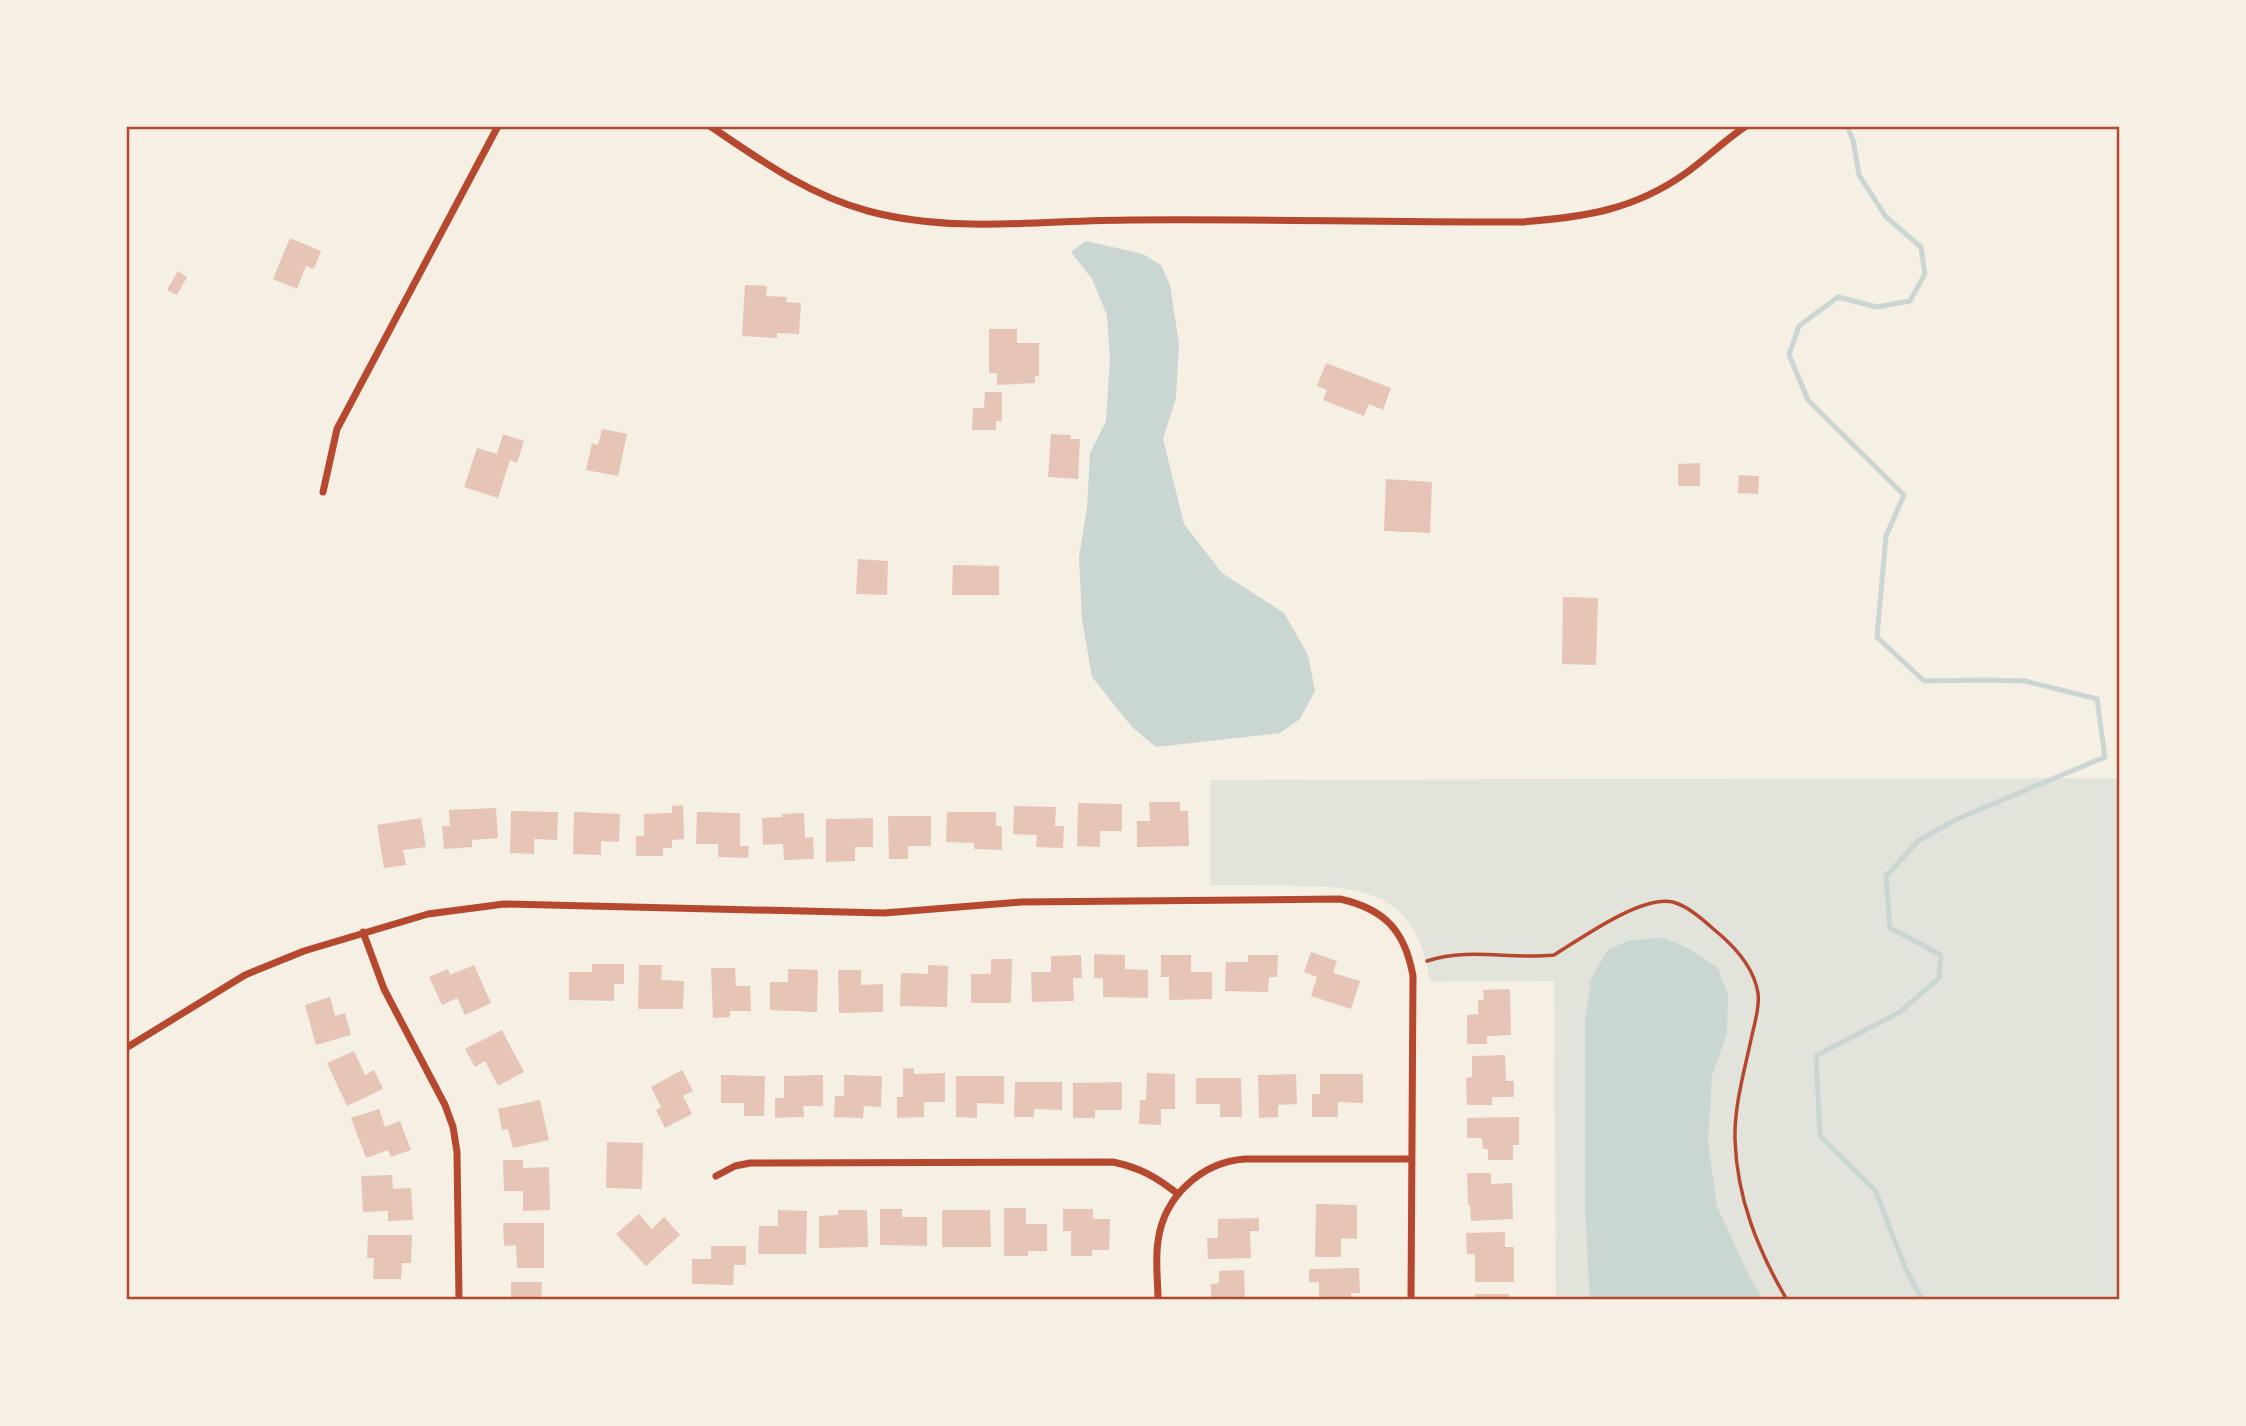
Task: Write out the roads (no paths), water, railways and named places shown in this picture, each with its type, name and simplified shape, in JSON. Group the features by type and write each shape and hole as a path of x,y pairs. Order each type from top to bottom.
{"street":[{"path":"323,492 337,429 498,126"},
{"path":"710,126 769,165 816,192 840,202 919,222 991,224 1130,220 1522,222 1572,218 1621,207 1645,198 1688,172 1746,126"},
{"path":"126,1048 245,975 304,951 428,914 504,904 884,913 1021,902 1340,899 1373,909 1386,919 1399,933 1405,945 1413,976 1412,1300"},
{"path":"363,932 384,989 445,1105 453,1127 457,1152 459,1300"},
{"path":"1158,1300 1158,1242 1163,1222 1178,1194 1205,1171 1226,1161 1412,1159"},
{"path":"716,1176 735,1166 750,1163 1113,1162 1135,1167 1155,1176 1178,1194"}],"waterway":[{"path":"1847,126 1853,140 1859,175 1886,217 1921,247 1925,274 1910,301 1877,307 1838,297 1799,326 1789,355 1808,400 1904,495 1886,536 1877,637 1924,681 2025,681 2097,699 2105,757 1957,819 1918,841 1886,876 1890,928 1941,955 1939,978 1900,1012 1816,1056 1820,1136 1875,1190 1905,1267 1922,1300"}]}
